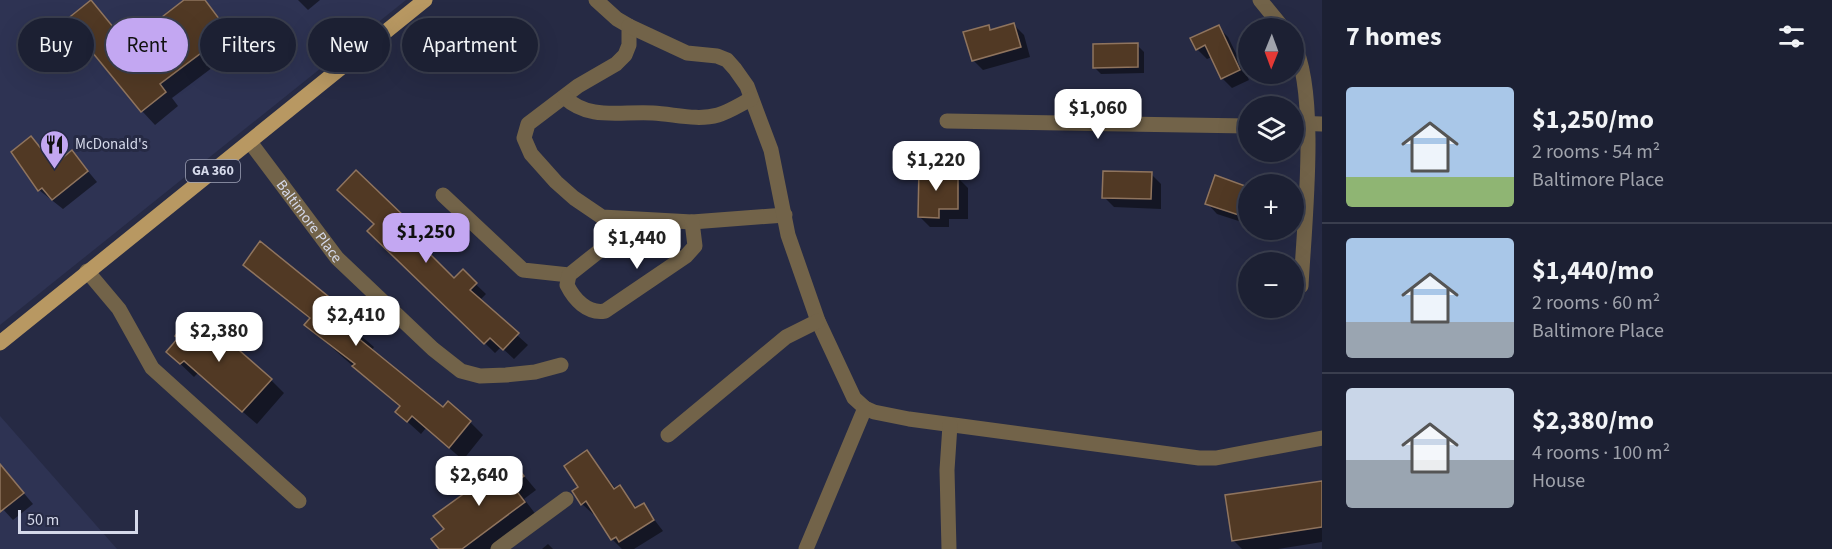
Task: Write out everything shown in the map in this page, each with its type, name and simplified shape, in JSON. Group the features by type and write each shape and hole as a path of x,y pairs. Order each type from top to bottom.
{"main road":[{"name":"GA 360","path":"0,343 425,0"}],"street":[{"path":"596,0 616,19 687,53 717,56 727,60 747,86 771,150 789,235 818,321 854,398 865,408 909,419 1053,440 1216,458 1322,438"},
{"path":"1260,0 1275,18"},
{"path":"629,26 629,45 625,55 616,64 578,86 528,124 524,138 531,154 574,198 594,213 618,220 692,222 785,215"},
{"path":"1302,252 1308,123 1304,84"},
{"path":"564,97 580,109 607,115 654,112 707,117 719,115 752,99"},
{"path":"947,121 1238,126"},
{"name":"Baltimore Place","path":"250,141 337,258 433,349 461,371 480,376 506,375 535,372 561,365"},
{"path":"443,195 523,270 569,275"},
{"path":"618,220 610,239 603,248 569,275 567,285 577,301 588,308 604,311 686,256 695,246 692,222"},
{"path":"87,271 119,309 152,368 299,501"},
{"path":"668,435 786,337 818,321"},
{"path":"806,549 865,408"},
{"path":"949,549 947,470 950,425"},
{"path":"498,549 566,499"}],"shaded area":[{"path":"0,0 406,0 384,18 308,18 308,72 316,72 0,325"},
{"path":"0,416 117,549 0,549"}],"building":[{"path":"91,0 106,18 106,69 94,54 94,18 68,18"},
{"path":"184,0 205,0 218,18 200,18 200,54 188,63 188,18 161,18"},
{"path":"1014,23 1021,47 972,61 963,32 989,25 990,30"},
{"path":"1219,25 1238,66 1238,71 1221,79 1205,45 1196,50 1190,38"},
{"path":"1138,43 1138,67 1093,68 1093,44"},
{"path":"108,72 176,72 160,84 166,92 141,112"},
{"name":"McDonald's","path":"31,136 54,165 72,150 88,171 52,200 42,188 38,191 11,152"},
{"path":"919,167 936,167 936,172 948,172 948,176 958,176 958,209 939,209 939,218 918,217"},
{"path":"356,170 407,219 401,225 454,278 463,269 477,283 470,290 519,333 503,350 490,338 484,344 367,231 374,224 337,190"},
{"path":"1103,171 1152,172 1151,199 1102,198"},
{"path":"1215,175 1238,183 1238,215 1205,204"},
{"path":"260,241 329,297 325,303 362,333 358,338 443,407 448,401 471,421 449,448 412,416 407,422 395,412 400,406 352,366 355,364 304,325 310,318 243,265"},
{"path":"199,315 272,379 242,412 184,361 180,364 166,352 178,338 175,336 183,325 187,329"},
{"path":"587,450 614,489 620,485 635,508 644,503 654,520 619,542 616,537 611,540 586,501 581,505 572,491 578,487 564,466"},
{"path":"510,457 524,476 512,485 525,502 462,549 439,549 431,539 444,529 433,516 473,487 469,482 483,471 486,476"},
{"path":"0,464 24,493 0,512"},
{"path":"1322,481 1322,527 1232,541 1225,495"}],"place":[{"name":"McDonald's","path":"54,170"}]}
